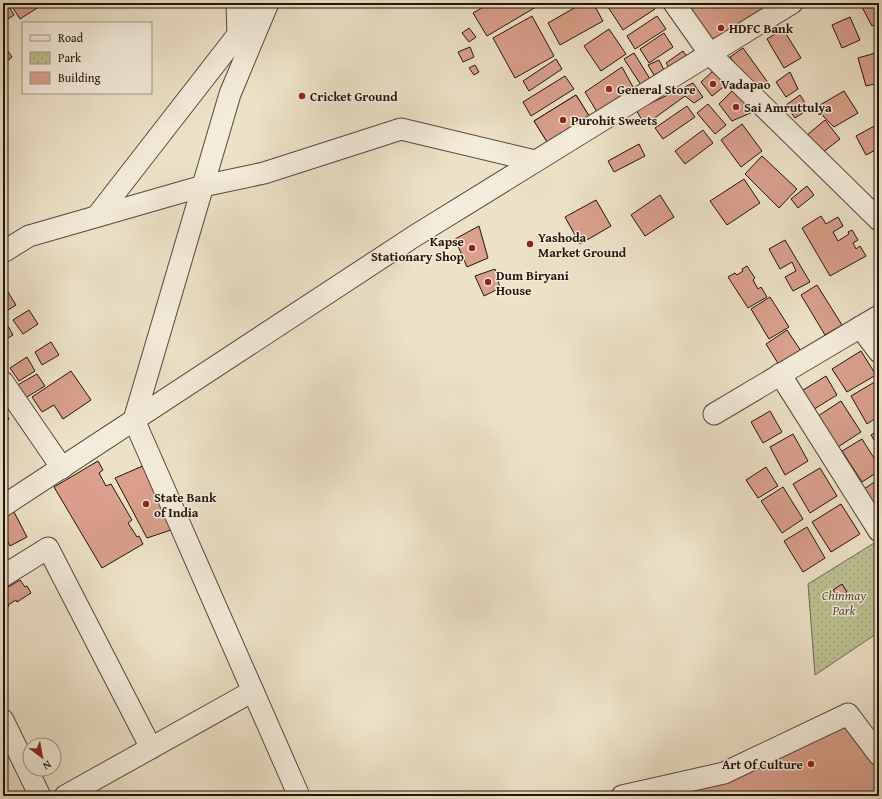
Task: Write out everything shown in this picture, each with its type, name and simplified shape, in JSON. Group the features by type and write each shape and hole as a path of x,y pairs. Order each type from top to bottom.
{"street":[{"path":"237,3 238,35"},
{"path":"97,216 262,3"},
{"path":"268,3 230,94 134,420 298,796"},
{"path":"674,3 710,54 879,220"},
{"path":"3,506 414,236 792,3"},
{"path":"3,252 28,236 202,186 264,173 401,129 535,161"},
{"path":"714,414 879,316"},
{"path":"860,328 879,352"},
{"path":"780,374 879,531"},
{"path":"3,382 62,468"},
{"path":"3,576 48,548 151,748"},
{"path":"65,796 253,691"},
{"path":"622,796 724,773 848,714 879,755"},
{"path":"3,720 40,796"}],"green space":[{"name":"Chinmay Park","path":"879,540 879,632 815,675 808,584"}],"building":[{"path":"3,3 7,3 14,15 3,22"},
{"path":"10,3 45,3 20,19"},
{"path":"490,3 534,3 536,7 487,36 473,13"},
{"path":"583,3 593,3 603,21 560,45 548,23"},
{"path":"651,3 655,9 623,30 606,4"},
{"name":"HDFC Bank","path":"691,3 765,3 769,10 712,47 687,5"},
{"path":"869,3 879,3 879,22 872,26 862,7"},
{"path":"532,16 554,56 515,78 493,38"},
{"path":"657,16 666,29 635,49 627,36"},
{"path":"850,17 860,40 842,48 832,25"},
{"path":"469,28 476,37 469,42 462,33"},
{"path":"609,29 626,54 601,71 584,46"},
{"path":"783,29 801,58 784,68 767,39"},
{"path":"664,33 673,47 649,63 640,49"},
{"path":"3,44 12,57 3,64"},
{"path":"470,47 474,57 463,62 458,52"},
{"path":"743,48 769,84 755,93 730,57"},
{"path":"683,51 690,61 673,73 666,63"},
{"path":"879,52 879,83 866,86 858,58"},
{"path":"634,53 650,79 641,85 624,59"},
{"path":"556,59 562,69 529,91 523,81"},
{"path":"659,60 664,70 654,75 648,65"},
{"path":"475,65 479,72 474,75 469,68"},
{"name":"General Store","path":"622,67 633,87 597,112 585,92"},
{"name":"Vadapao","path":"713,71 726,85 712,96 701,82"},
{"path":"790,72 798,89 786,97 776,82"},
{"path":"565,76 574,89 531,116 523,102"},
{"path":"693,83 703,97 694,103 685,96 645,125 636,110"},
{"name":"Sai Amruttulya","path":"733,90 755,111 732,121 719,104"},
{"path":"844,91 858,113 834,127 823,116 820,105"},
{"name":"Purohit Sweets","path":"576,95 591,119 549,145 534,121"},
{"name":"Purohit Sweets","path":"576,95 591,119 549,145 534,121"},
{"path":"800,95 809,109 795,118 786,105"},
{"path":"708,104 726,125 715,134 697,113"},
{"path":"687,106 695,117 663,139 655,128"},
{"path":"825,120 840,139 822,153 807,135"},
{"path":"742,124 762,151 741,167 721,140"},
{"path":"878,124 879,148 866,155 856,136"},
{"path":"703,130 713,143 685,164 675,151"},
{"path":"639,144 645,156 614,172 608,161"},
{"path":"762,156 797,189 779,208 745,174"},
{"path":"744,179 760,203 727,225 710,201"},
{"path":"807,186 814,195 798,208 791,199"},
{"path":"660,195 674,217 645,236 631,215"},
{"path":"596,200 611,226 580,244 565,217"},
{"path":"821,216 826,224 838,217 843,226 833,232 838,241 849,234 848,232 852,230 858,240 853,243 856,249 860,246 866,256 830,276 802,228"},
{"name":"Kapse Stationary Shop","path":"479,226 488,258 467,267 455,239"},
{"path":"785,240 810,282 793,291 785,277 796,271 792,262 780,269 769,249"},
{"path":"747,266 755,278 753,280 758,289 761,287 767,297 748,308 728,277 735,273 737,275"},
{"name":"Dum Biryani House","path":"495,269 500,288 484,296 475,276"},
{"path":"3,284 16,305 5,312 7,316 3,319"},
{"path":"817,285 842,325 825,335 801,295"},
{"path":"770,297 789,327 769,339 751,309"},
{"path":"29,310 38,324 23,334 13,320"},
{"path":"8,326 13,335 3,341 3,329"},
{"path":"787,330 801,351 779,365 766,344"},
{"path":"51,342 59,355 42,365 35,352"},
{"path":"861,351 876,375 847,392 832,369"},
{"path":"27,357 35,371 19,381 10,368"},
{"path":"71,371 91,400 63,419 54,405 42,412 32,397"},
{"path":"37,374 45,386 22,400 14,387"},
{"path":"826,376 837,395 811,411 800,392"},
{"path":"878,380 879,416 867,424 851,396"},
{"path":"841,401 861,432 838,447 818,416"},
{"path":"3,410 9,419 3,422"},
{"path":"770,411 782,432 763,443 751,422"},
{"path":"879,430 879,448 871,435"},
{"path":"793,434 808,461 785,475 770,447"},
{"path":"862,439 879,466 879,471 862,482 842,451"},
{"path":"98,461 103,470 99,473 106,486 111,484 132,520 128,523 137,537 139,536 143,544 102,568 54,487"},
{"name":"State Bank of India","path":"145,465 174,529 147,538 115,478"},
{"path":"766,467 778,486 758,498 746,480"},
{"path":"820,468 837,496 810,513 793,484"},
{"path":"879,479 879,517 861,491"},
{"path":"783,487 803,519 782,533 761,501"},
{"path":"841,504 860,534 831,552 812,522"},
{"path":"14,512 27,537 10,546 3,532 3,518"},
{"path":"807,527 825,558 803,572 784,541"},
{"path":"20,580 25,587 27,586 31,593 17,602 16,600 3,610 3,590"},
{"path":"842,584 847,592 839,598 833,590"},
{"name":"Art Of Culture","path":"848,714 879,755 879,796 622,796 724,773"}],"place":[{"name":"HDFC Bank","path":"721,28"},
{"name":"Vadapao","path":"713,84"},
{"name":"General Store","path":"609,89"},
{"name":"Cricket Ground","path":"302,96"},
{"name":"Sai Amruttulya","path":"736,107"},
{"name":"Purohit Sweets","path":"563,120"},
{"name":"Yashoda Market Ground","path":"530,244"},
{"name":"Kapse Stationary Shop","path":"472,248"},
{"name":"Dum Biryani House","path":"488,282"},
{"name":"State Bank of India","path":"146,504"},
{"name":"Art Of Culture","path":"811,764"}]}
